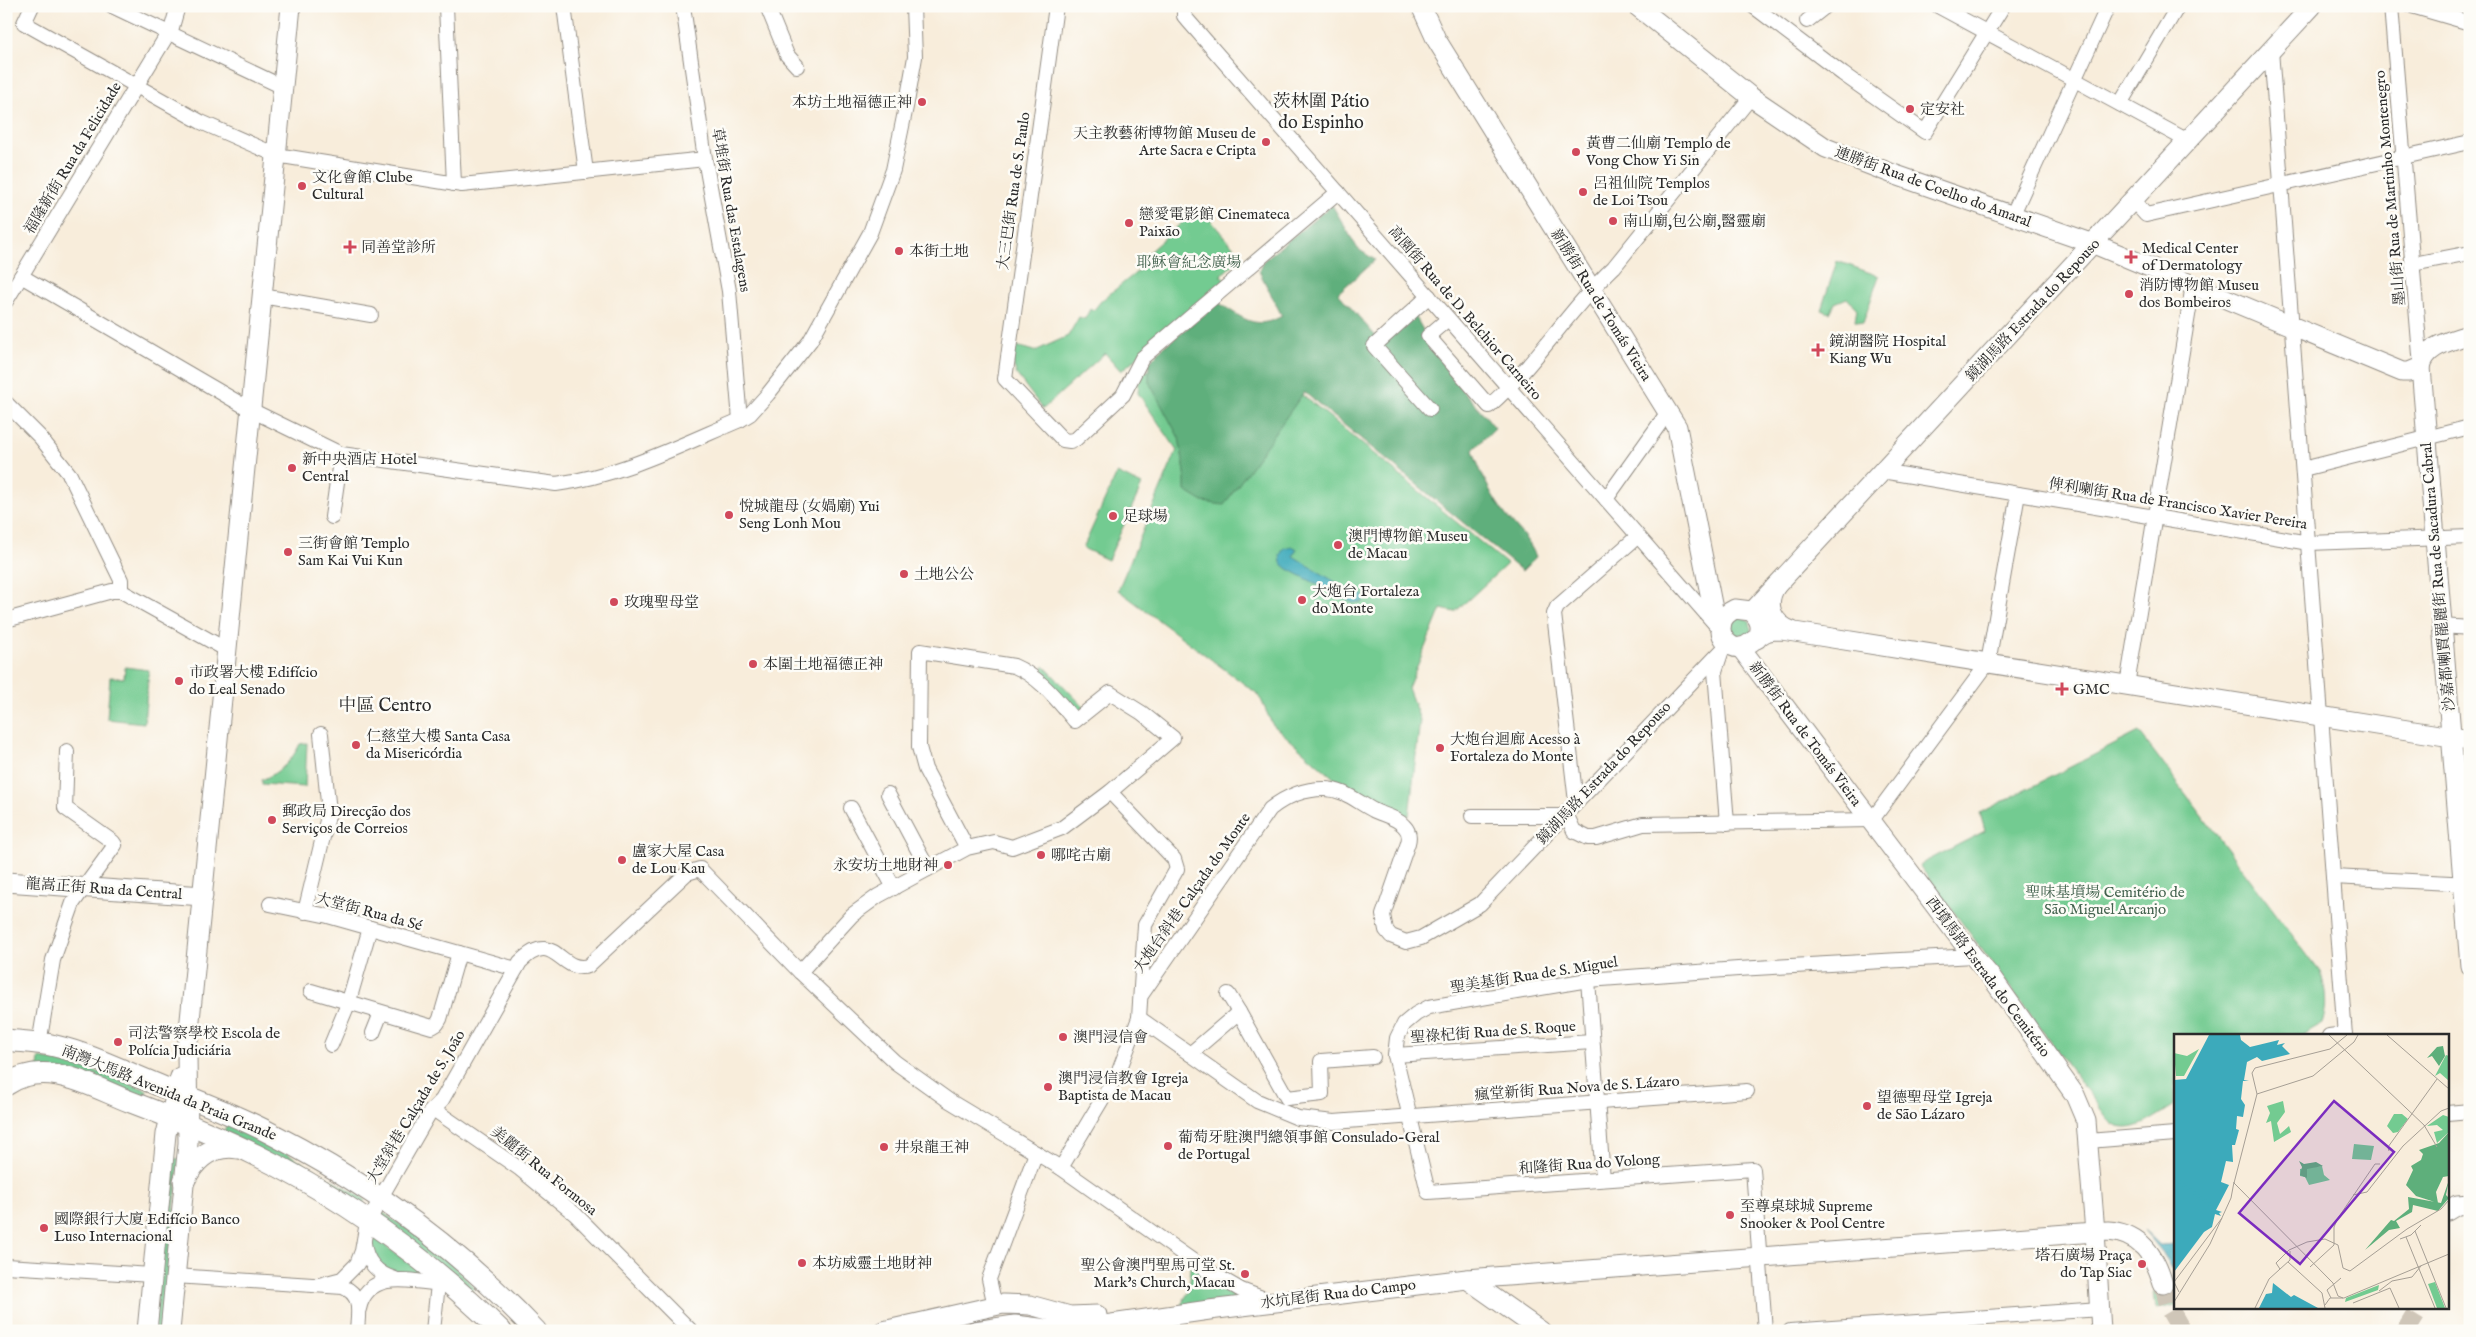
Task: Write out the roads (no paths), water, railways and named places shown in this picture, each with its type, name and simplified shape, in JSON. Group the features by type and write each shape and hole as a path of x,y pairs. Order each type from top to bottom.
{"main road":[{"name":"南灣大馬路 Avenida da Praia Grande","path":"6,1040 61,1048 182,1095 268,1132 313,1156 380,1199 441,1243 490,1285 536,1331"},
{"name":"南灣大馬路 Avenida da Praia Grande","path":"6,1085 30,1074 57,1074 179,1121 243,1149 300,1179 366,1231 425,1263 444,1284 473,1304 501,1331"},
{"path":"184,1181 190,1168 204,1155 214,1150 228,1147 243,1149"},
{"path":"473,1304 490,1285"}],"street":[{"path":"32,6 24,23 201,122 276,155 454,184 705,159"},
{"path":"112,6 283,87"},
{"name":"福隆新街 Rua da Felicidade","path":"6,301 168,33 178,6"},
{"path":"170,1331 184,1181 179,1121 188,1050 291,6"},
{"path":"446,6 454,184"},
{"path":"564,6 586,172"},
{"name":"草堆街 Rua das Estalagens","path":"683,6 705,159 729,291 740,420"},
{"path":"768,6 787,55 796,66"},
{"path":"21,276 251,410 341,454 556,484 584,480 632,464 740,420 750,414 810,341 870,233 893,170 915,57 913,6"},
{"name":"大三巴街 Rua de S. Paulo","path":"1056,6 1005,379 1063,440 1070,441 1076,438 1123,395 1142,358 1338,192"},
{"name":"新勝街 Rua de Tomás Vieira","path":"1421,6 1440,45 1668,412 1678,432 1713,609 1728,639 1870,820"},
{"name":"連勝街 Rua de Coelho do Amaral","path":"1638,6 1751,97 1826,148 1893,174 2094,244 2402,372 2409,372 2421,367"},
{"path":"1753,6 1925,132 2003,6"},
{"path":"1807,21 1826,6"},
{"path":"1938,6 2188,141"},
{"path":"2012,216 2108,6"},
{"path":"2120,104 2178,6"},
{"name":"鏡湖馬路 Estrada do Repouso","path":"1752,612 2312,6"},
{"name":"墨山街 Rua de Martinho Montenegro","path":"2391,6 2421,367"},
{"path":"2412,6 2470,22"},
{"name":"高園街 Rua de D. Belchior Carneiro","path":"1184,11 1338,192 1728,639"},
{"path":"2272,50 2345,1034"},
{"path":"1448,318 1428,336 1489,406 1510,389 1591,288 1614,267 1751,97"},
{"path":"2138,196 2137,205 2146,215 2470,142"},
{"path":"2412,264 2470,253"},
{"path":"2127,685 2193,285"},
{"path":"262,296 371,315"},
{"path":"1429,296 1374,346 1430,409"},
{"path":"2421,367 2422,360 2431,350 2470,334"},
{"name":"沙嘉都喇賈罷麗街 Rua de Sacadura Cabral","path":"2421,367 2451,737 2466,884 2470,966"},
{"path":"6,403 40,438 70,475 121,580 121,591"},
{"path":"1606,499 1668,412"},
{"path":"2303,469 2470,427"},
{"path":"332,517 341,454"},
{"name":"俾利喇街 Rua de Francisco Xavier Pereira","path":"1882,472 2309,543 2470,537"},
{"path":"1638,536 1557,607 1554,614 1569,810 1568,818 1574,831 1588,838 1596,838 1643,824 1872,820 1988,663 2018,494"},
{"path":"1776,585 1770,598 1771,612 1779,624 1792,631"},
{"path":"6,620 112,591 121,591 227,650"},
{"path":"1727,823 1715,672 1719,656 1728,639 1725,616 1732,610 1742,608 1752,612 1758,618 1760,626 1757,639"},
{"path":"2442,626 2470,628"},
{"path":"1728,639 1750,645 1772,630 1792,631 2470,740"},
{"name":"鏡湖馬路 Estrada do Repouso","path":"1335,790 1348,794 1372,809 1396,820 1402,824 1410,836 1383,915 1386,930 1392,936 1398,940 1414,941 1480,904 1728,639"},
{"path":"967,848 925,769 919,747 920,650 1014,666 1038,680 1075,720 1110,693 1142,713 1173,738 1073,821 1020,845 1012,847 994,842 967,848 894,888 852,915 800,972 895,1062 948,1100 1061,1168 1203,1268 1241,1290 1274,1302"},
{"path":"305,912 329,812 321,734"},
{"path":"38,1044 53,960 74,903 115,846 113,842 66,808 67,751"},
{"name":"大炮台斜巷 Calçada do Monte","path":"1061,1168 1119,1071 1139,1018 1142,994 1270,809 1281,800 1295,794 1323,789 1335,790"},
{"path":"1110,792 1174,859 1176,865 1176,873 1145,926 1142,994"},
{"path":"888,794 928,869"},
{"path":"851,808 894,888"},
{"path":"1472,816 1569,810"},
{"name":"西墳馬路 Estrada do Cemitério","path":"1870,820 1973,956 1992,978 2075,1095 2086,1121 2096,1232 2101,1331"},
{"name":"大堂斜巷 Calçada de S. João","path":"319,1285 333,1283 348,1275 360,1258 366,1231 380,1199 433,1109 442,1100 516,969 528,954 541,948 549,949 580,967 592,963 687,873 700,869 800,972"},
{"path":"2333,877 2466,884"},
{"name":"龍嵩正街 Rua da Central","path":"6,882 203,896"},
{"name":"大堂街 Rua da Sé","path":"270,904 370,928 516,969"},
{"path":"331,1045 348,1004 370,928"},
{"path":"311,991 348,1004 429,1026 437,1024 459,953"},
{"name":"聖美基街 Rua de S. Miguel","path":"1395,1055 1400,1031 1410,1018 1422,1010 1588,980 1738,969 1973,956"},
{"path":"1588,980 1603,1179"},
{"path":"1228,994 1287,1098 1322,1094 1321,1061 1373,1057"},
{"path":"1190,1054 1239,1012"},
{"path":"373,1033 382,1013"},
{"name":"瘋堂新街 Rua Nova de S. Lázaro","path":"1139,1018 1257,1101 1298,1118 1334,1122 1747,1092"},
{"name":"聖祿杞街 Rua de S. Roque","path":"1395,1055 1592,1042"},
{"path":"1395,1055 1410,1116"},
{"name":"美麗街 Rua Formosa","path":"433,1109 520,1169 576,1214 691,1331"},
{"path":"2448,1113 2470,1111"},
{"name":"和隆街 Rua do Volong","path":"1410,1116 1428,1192 1753,1168 1759,1257"},
{"path":"147,1331 165,1139 179,1121"},
{"path":"2088,1141 2174,1134"},
{"path":"1000,1304 993,1297 989,1279 1036,1153"},
{"path":"2448,1210 2457,1206 2470,1204"},
{"path":"366,1231 367,1256 373,1266 383,1275 397,1280"},
{"name":"水坑尾街 Rua do Campo","path":"975,1331 1006,1325 1063,1331 1209,1310 1512,1275 2096,1232 2124,1234 2142,1244"},
{"path":"2097,1265 2104,1248 2116,1240 2129,1239 2142,1244 2155,1261 2163,1284"},
{"path":"1759,1257 1765,1331"},
{"path":"6,1266 152,1275"},
{"path":"1502,1304 1498,1288 1503,1279 1512,1275"},
{"path":"175,1276 341,1286 352,1292 357,1299 359,1309"},
{"path":"1467,1279 1541,1331"},
{"path":"357,1331 359,1309 364,1294 373,1286 386,1280 397,1280 444,1284 433,1331"},
{"name":"水坑尾街 Rua do Campo","path":"883,1331 1000,1304 1030,1305 1070,1316 1209,1310"},
{"path":"1790,1331 2100,1309"}],"water":[{"path":"1292,546 1297,549 1293,556 1355,594 1359,589 1364,597 1363,602 1353,603 1288,569 1281,563 1280,555 1284,548"},
{"path":"2144,1230 2160,1245 2174,1244 2174,1262 2171,1270 2163,1253"}],"tunnel":[{"path":"2163,1284 2170,1310 2182,1331"},
{"path":"2405,1331 2418,1310"}],"place":[{"name":"本坊土地福德正神","path":"922,102"},
{"name":"定安社","path":"1910,109"},
{"name":"天主教藝術博物館 Museu de Arte Sacra e Cripta","path":"1266,142"},
{"name":"黃曹二仙廟 Templo de Vong Chow Yi Sin","path":"1576,152"},
{"name":"文化會館 Clube Cultural","path":"302,186"},
{"name":"呂祖仙院 Templos de Loi Tsou","path":"1583,192"},
{"name":"南山廟,包公廟,醫靈廟","path":"1613,221"},
{"name":"戀愛電影館 Cinemateca Paixão","path":"1129,223"},
{"name":"同善堂診所","path":"350,247"},
{"name":"本街土地","path":"899,251"},
{"name":"Medical Center of Dermatology","path":"2131,257"},
{"name":"消防博物館 Museu dos Bombeiros","path":"2129,294"},
{"name":"鏡湖醫院 Hospital Kiang Wu","path":"1818,350"},
{"name":"新中央酒店 Hotel Central","path":"292,468"},
{"name":"悅城龍母 (女媧廟) Yui Seng Lonh Mou","path":"729,515"},
{"name":"足球場","path":"1113,516"},
{"name":"澳門博物館 Museu de Macau","path":"1338,545"},
{"name":"三街會館 Templo Sam Kai Vui Kun","path":"288,552"},
{"name":"土地公公","path":"904,574"},
{"name":"大炮台 Fortaleza do Monte","path":"1302,600"},
{"name":"玫瑰聖母堂","path":"614,602"},
{"name":"本圍土地福德正神","path":"753,664"},
{"name":"市政署大樓 Edifício do Leal Senado","path":"179,681"},
{"name":"GMC","path":"2062,689"},
{"name":"仁慈堂大樓 Santa Casa da Misericórdia","path":"356,745"},
{"name":"大炮台迴廊 Acesso à Fortaleza do Monte","path":"1440,748"},
{"name":"郵政局 Direcção dos Serviços de Correios","path":"272,820"},
{"name":"哪咤古廟","path":"1041,855"},
{"name":"盧家大屋 Casa de Lou Kau","path":"622,860"},
{"name":"永安坊土地財神","path":"948,865"},
{"name":"澳門浸信會","path":"1063,1037"},
{"name":"司法警察學校 Escola de Polícia Judiciária","path":"118,1042"},
{"name":"澳門浸信教會 Igreja Baptista de Macau","path":"1048,1087"},
{"name":"望德聖母堂 Igreja de São Lázaro","path":"1867,1106"},
{"name":"葡萄牙駐澳門總領事館 Consulado-Geral de Portugal","path":"1168,1146"},
{"name":"井泉龍王神","path":"884,1147"},
{"name":"至尊桌球城 Supreme Snooker & Pool Centre","path":"1730,1215"},
{"name":"國際銀行大廈 Edifício Banco Luso Internacional","path":"44,1228"},
{"name":"本坊威靈土地財神","path":"802,1263"},
{"name":"塔石廣場 Praça do Tap Siac","path":"2142,1264"},
{"name":"聖公會澳門聖馬可堂 St. Mark's Church, Macau","path":"1245,1274"}],"district":[{"name":"茨林圍 Pátio do Espinho","path":"1321,112"},
{"name":"中區 Centro","path":"385,706"}],"park label":[{"name":"耶穌會紀念廣場","path":"1189,262"},
{"name":"聖味基墳場 Cemitério de São Miguel Arcanjo","path":"2105,900"}]}
